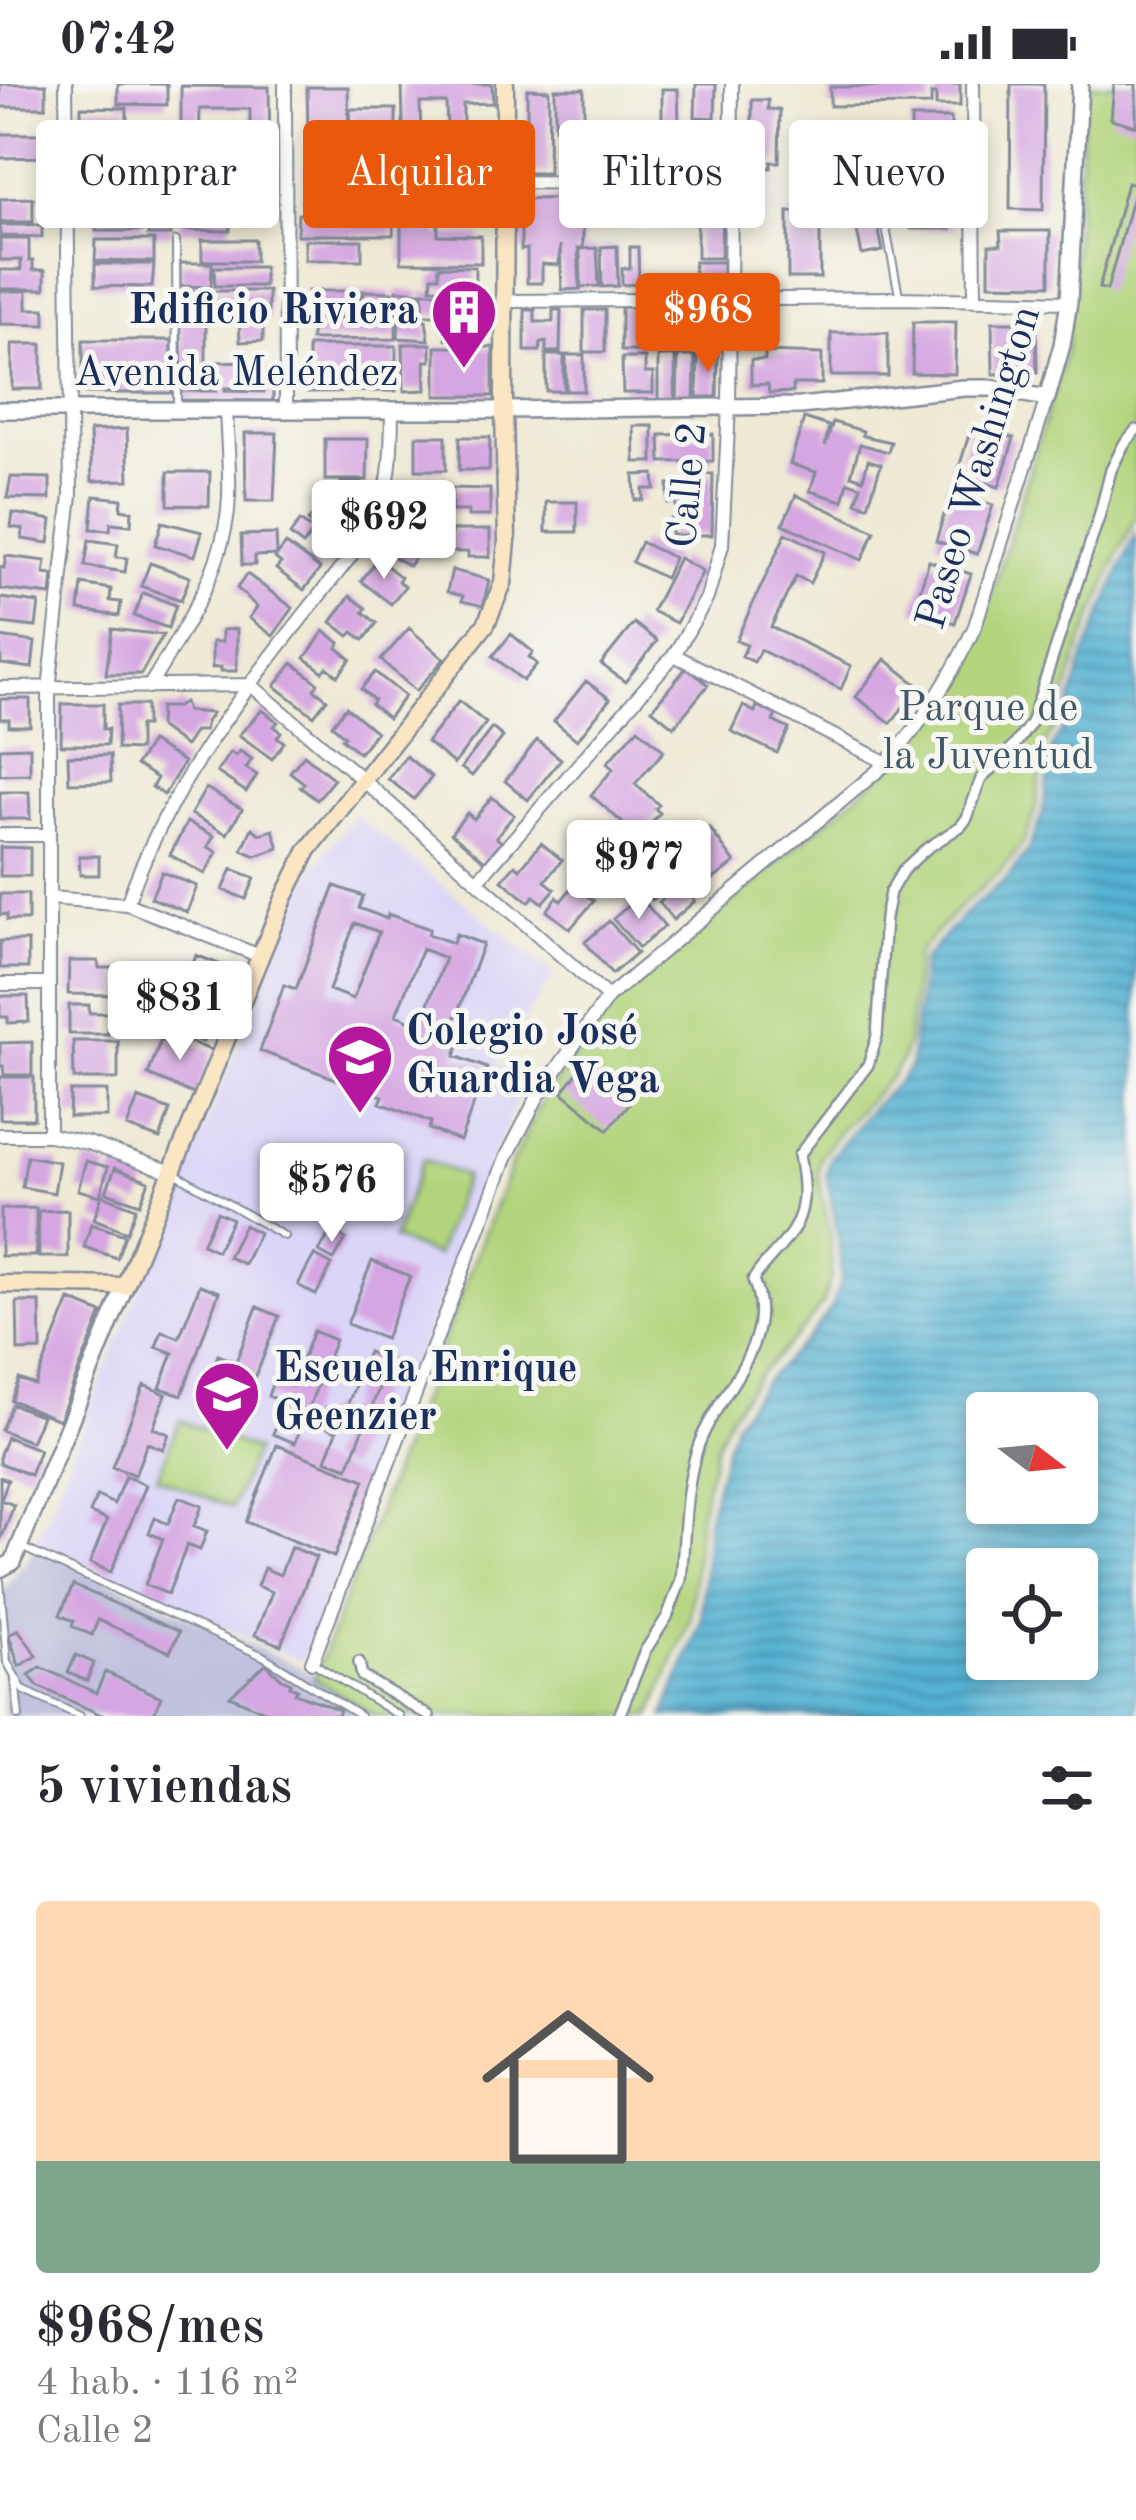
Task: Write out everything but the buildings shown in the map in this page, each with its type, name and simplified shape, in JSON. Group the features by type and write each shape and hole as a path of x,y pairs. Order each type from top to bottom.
{"main road":[{"path":"506,84 506,120"},
{"path":"0,1284 125,1286 308,850 486,624 503,583 507,541 505,228"}],"street":[{"path":"49,1135 49,688 71,495 66,84"},
{"path":"285,84 286,410"},
{"name":"Calle 2","path":"732,84 732,120"},
{"path":"973,84 975,299"},
{"name":"Paseo Washington","path":"312,1662 506,1158 538,1096 608,997 887,763 914,732 961,656 975,626 1062,345 1069,302 1080,84"},
{"name":"Calle 2","path":"477,880 674,655 707,598 722,544 732,228"},
{"path":"504,301 899,298 1069,302"},
{"name":"Avenida Meléndez","path":"0,410 800,406 964,388 1047,398"},
{"path":"149,687 197,607 224,533 229,498 226,410"},
{"path":"127,904 139,869 215,733 365,538 383,506 391,471 392,410"},
{"path":"619,1716 650,1640 676,1598 698,1444 752,1349 758,1328 760,1310 753,1280 800,1222 805,1190 799,1154 868,1065 878,1036 890,892 926,849 961,826 981,779 1031,724 1111,470 1136,430"},
{"path":"674,655 887,763"},
{"path":"0,688 251,685 608,997"},
{"path":"0,835 49,835"},
{"path":"49,898 127,904 260,956"},
{"path":"0,984 49,984"},
{"path":"0,1135 49,1135 88,1143 172,1172"},
{"path":"0,1569 13,1562 125,1286"},
{"path":"358,1662 362,1676 429,1716"}],"lane":[{"path":"886,228 899,298"},
{"path":"176,242 178,410"},
{"path":"172,1172 284,1236"},
{"path":"20,1546 263,1656 360,1716"},
{"path":"0,1581 7,1662 23,1690 80,1716"},
{"path":"312,1662 399,1716"},
{"path":"15,1676 19,1716"}],"shaded area":[{"path":"355,815 554,974 496,1063 525,1082 302,1662 36,1542 306,878"},
{"path":"34,1546 299,1667 376,1716 6,1716 0,1594"}],"green space":[{"name":"Parque de la Juventud","path":"1085,84 1136,84 1136,518 1080,649 1058,723 1045,744 1035,814 1021,847 918,953 902,1060 821,1156 818,1173 831,1239 831,1277 824,1302 757,1377 717,1442 699,1518 691,1617 651,1716 376,1716 314,1678 486,1228 544,1096 615,1001 903,756 974,652 1067,347"},
{"path":"423,1159 465,1176 436,1256 393,1239"},
{"path":"180,1420 255,1450 232,1508 157,1477"}],"water":[{"path":"1136,531 1136,1716 664,1716 701,1620 707,1520 736,1420 832,1307 841,1279 826,1174 830,1158 910,1065 923,960 965,913 1008,877 1028,850 1042,815 1052,747 1064,726 1084,657"}],"place":[{"name":"Edificio Riviera","path":"464,371"},
{"name":"Colegio José Guardia Vega","path":"360,1116"},
{"name":"Escuela Enrique Geenzier","path":"227,1453"}]}
